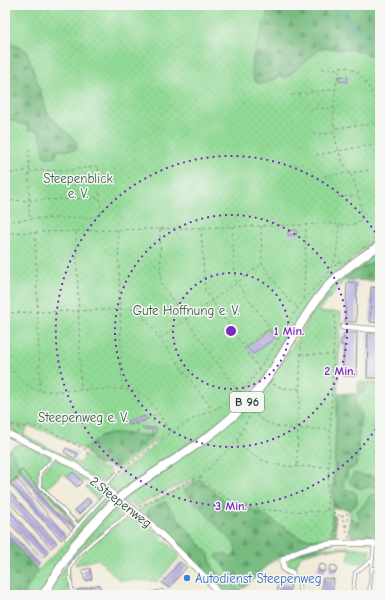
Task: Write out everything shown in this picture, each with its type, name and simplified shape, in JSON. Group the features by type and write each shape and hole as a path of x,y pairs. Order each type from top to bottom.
{"main road":[{"name":"B 96","path":"43,595 75,544 109,507 126,492 195,446 239,411 268,377 319,297 380,237"},
{"name":"B 96","path":"360,255 380,245"}],"street":[{"path":"341,327 380,330"},
{"name":"2.Steepenweg","path":"5,432 76,466 108,492 146,519 194,566 220,595"},
{"path":"292,573 286,571 283,566 284,560 306,550 339,543 377,544"}],"lane":[{"path":"55,457 40,472 40,486 78,526"},
{"path":"102,487 116,474"},
{"path":"66,539 108,492"},
{"path":"74,595 70,573 74,562 109,528 133,510"},
{"path":"369,595 373,559 377,544"},
{"path":"353,595 355,572 373,559"},
{"path":"372,568 380,569"},
{"path":"292,573 299,583 300,595"},
{"path":"145,595 162,591"}],"path":[{"path":"5,233 358,223 362,220 358,196 350,173 339,152 335,133 336,82 341,66 359,74 365,80 380,111"},
{"path":"322,69 339,70"},
{"path":"292,95 336,89"},
{"path":"309,109 335,108"},
{"path":"5,121 7,128 5,138"},
{"path":"335,128 380,123"},
{"path":"313,134 335,133"},
{"path":"316,155 372,145"},
{"path":"29,149 29,200 30,215 32,219"},
{"path":"5,174 28,171 71,170 98,166 101,213 98,216 32,219 5,222"},
{"path":"324,176 371,170"},
{"path":"338,197 358,196"},
{"path":"5,201 100,198"},
{"path":"304,299 306,224"},
{"path":"116,474 171,432 232,400 240,393 260,369 298,307 318,285 333,265 336,257 339,224"},
{"path":"232,226 233,266 236,282 269,329 278,339"},
{"path":"261,226 262,264 288,300 298,307"},
{"path":"201,228 203,284 205,291 260,369"},
{"path":"160,229 160,282 240,393"},
{"path":"118,230 122,389"},
{"path":"76,231 81,391"},
{"path":"35,232 40,391"},
{"path":"360,255 380,232"},
{"path":"333,265 348,260"},
{"path":"160,338 262,264"},
{"path":"5,313 120,309 139,310 213,410"},
{"path":"328,509 335,313"},
{"path":"335,327 341,327"},
{"path":"245,348 257,336 269,329"},
{"path":"296,428 301,343"},
{"path":"301,354 334,355"},
{"path":"5,363 22,381 40,391 122,389 132,390 143,394 171,432"},
{"path":"273,384 282,388 299,389"},
{"path":"133,510 200,476 237,441 249,417 254,412 263,421 270,425 296,428 330,429"},
{"path":"129,426 138,424 158,414"},
{"path":"5,424 22,427 30,425 52,432 84,448 88,452 87,455"},
{"path":"138,424 138,432"},
{"path":"297,465 298,428"},
{"path":"237,441 248,454 265,462 329,467"},
{"path":"5,451 9,448"},
{"path":"200,476 223,497 243,506 323,512 328,509"},
{"path":"328,509 342,517 346,532 354,543"},
{"path":"333,512 337,518 339,543"},
{"path":"342,517 345,513 348,514 346,532"}],"green space":[{"path":"5,5 270,5 253,58 264,84 280,76 286,78 321,48 358,50 376,58 380,70 380,235 348,263 266,375 226,418 193,444 115,495 107,487 108,483 159,442 157,439 117,470 115,468 153,436 102,435 83,449 51,433 28,426 24,435 80,464 85,455 98,467 108,469 111,474 102,483 5,430 5,425 21,428 22,426 5,423 5,108 8,108 7,118 28,126 29,130 39,130 44,147 55,151 76,150 76,142 48,115 27,52 5,40"},
{"path":"270,5 380,5 380,70 376,58 358,50 321,48 286,78 280,76 264,84 257,83 253,77 253,57"},
{"path":"5,40 27,52 48,115 76,141 76,150 56,150 56,157 45,157 39,130 28,130 28,126 6,118 8,109 5,108"},
{"path":"380,249 380,258 345,278 345,280 317,312 341,312 331,540 300,538 261,513 227,503 200,479 184,491 234,543 236,552 234,556 230,557 225,553 216,556 243,588 238,590 232,582 214,569 209,555 138,510 194,481 193,478 135,507 123,501 129,494 255,399 286,357 322,298 343,276"},
{"path":"380,258 380,281 345,280 344,278"},
{"path":"358,382 380,382 380,386 369,385 356,399 355,403 361,413 357,463 356,466 347,470 347,478 343,482 344,488 356,493 357,503 350,509 333,508 338,393 358,394"},
{"path":"369,384 380,386 380,418 375,425 377,433 376,454 380,464 380,479 367,475 362,489 371,486 380,489 380,496 375,494 369,496 366,503 363,505 361,522 356,522 350,519 350,512 347,510 356,505 357,498 354,492 344,488 343,482 347,478 347,470 353,468 360,419 355,403 356,399"},
{"path":"380,418 380,464 376,458 377,433 374,429"},
{"path":"118,433 153,436 115,468 108,465 98,465 86,453 87,451 83,449 102,435"},
{"path":"19,444 23,444 51,457 50,461 40,468 37,476 39,484 51,502 72,525 17,465 10,449"},
{"path":"10,449 22,470 5,486 5,457 6,452"},
{"path":"57,460 87,477 88,480 82,482 73,472 67,477 63,473 47,488 78,521 98,501 86,487 91,486 103,491 103,495 98,504 90,513 78,522 76,522 58,505 46,490 42,482 41,475 44,469 50,463"},
{"path":"354,473 380,479 380,489 371,486 359,489 351,484 349,480"},
{"path":"200,479 227,503 261,513 300,538 331,540 332,515 334,515 337,540 319,548 275,559 243,588 216,556 225,553 230,557 234,556 236,552 234,543 184,491"},
{"path":"372,494 380,496 376,540 374,542 354,540 348,531 350,519 352,518 356,522 361,522 357,511 366,503"},
{"path":"108,496 112,498 72,543 57,565 40,595 23,595 38,570 72,537 82,523"},
{"path":"165,502 209,555 212,567 221,576 230,580 244,595 223,595 209,577 147,517 148,510"},
{"path":"120,504 126,508 126,513 89,543 69,565 68,595 47,595 78,547 112,510"},
{"path":"128,519 145,521 180,556 158,581 119,580 98,559 75,565 78,559 98,539"},
{"path":"5,534 38,570 23,595 8,595 6,592"},
{"path":"350,547 370,550 370,557 363,563 362,560 361,563 348,562 350,549 331,549 312,552 300,556 294,572 287,570 285,564 289,559 305,552 325,548"}],"building":[{"path":"339,76 348,77 347,82 339,81"},
{"path":"288,230 296,230 297,235 288,235"},
{"path":"347,282 357,283 356,322 345,322"},
{"path":"371,287 380,288 380,323 370,322"},
{"path":"269,330 275,338 253,354 247,347"},
{"path":"344,333 357,333 356,376 343,376 343,372 341,372 341,368 343,368 344,345 341,345 341,339 344,339"},
{"path":"368,333 380,333 380,378 367,378"},
{"path":"145,416 146,420 128,425 127,421"},
{"path":"142,427 157,428 155,434 152,434 153,430 142,429"},
{"path":"66,448 78,454 75,459 64,452"},
{"path":"22,470 74,527 71,530 18,473"},
{"path":"73,472 82,482 77,487 67,477"},
{"path":"16,478 66,535 61,540 10,483"},
{"path":"5,487 57,543 51,548 5,498"},
{"path":"87,498 91,502 79,514 75,510"},
{"path":"5,506 48,553 42,558 5,518"},
{"path":"5,527 40,564 36,567 5,534"},
{"path":"180,562 187,567 169,588 162,583"},
{"path":"322,564 325,565 325,571 322,572 319,571 318,568 319,565"},
{"path":"333,565 336,566 336,572 333,573 330,572 329,569 330,566"},
{"path":"90,568 92,579 85,581 82,570"},
{"path":"323,578 334,579 332,595 321,595"},
{"path":"278,584 291,585 289,595 277,595"},
{"path":"100,585 102,595 78,595 77,590"}],"waterway":[{"path":"332,5 374,45 380,56"}],"place":[{"name":"Autodienst Steepenweg","path":"187,578"}],"park label":[{"name":"Steepenblick e. V.","path":"78,186"},
{"name":"Gute Hoffnung e. V.","path":"186,310"},
{"name":"Steepenweg e. V.","path":"83,417"}]}
